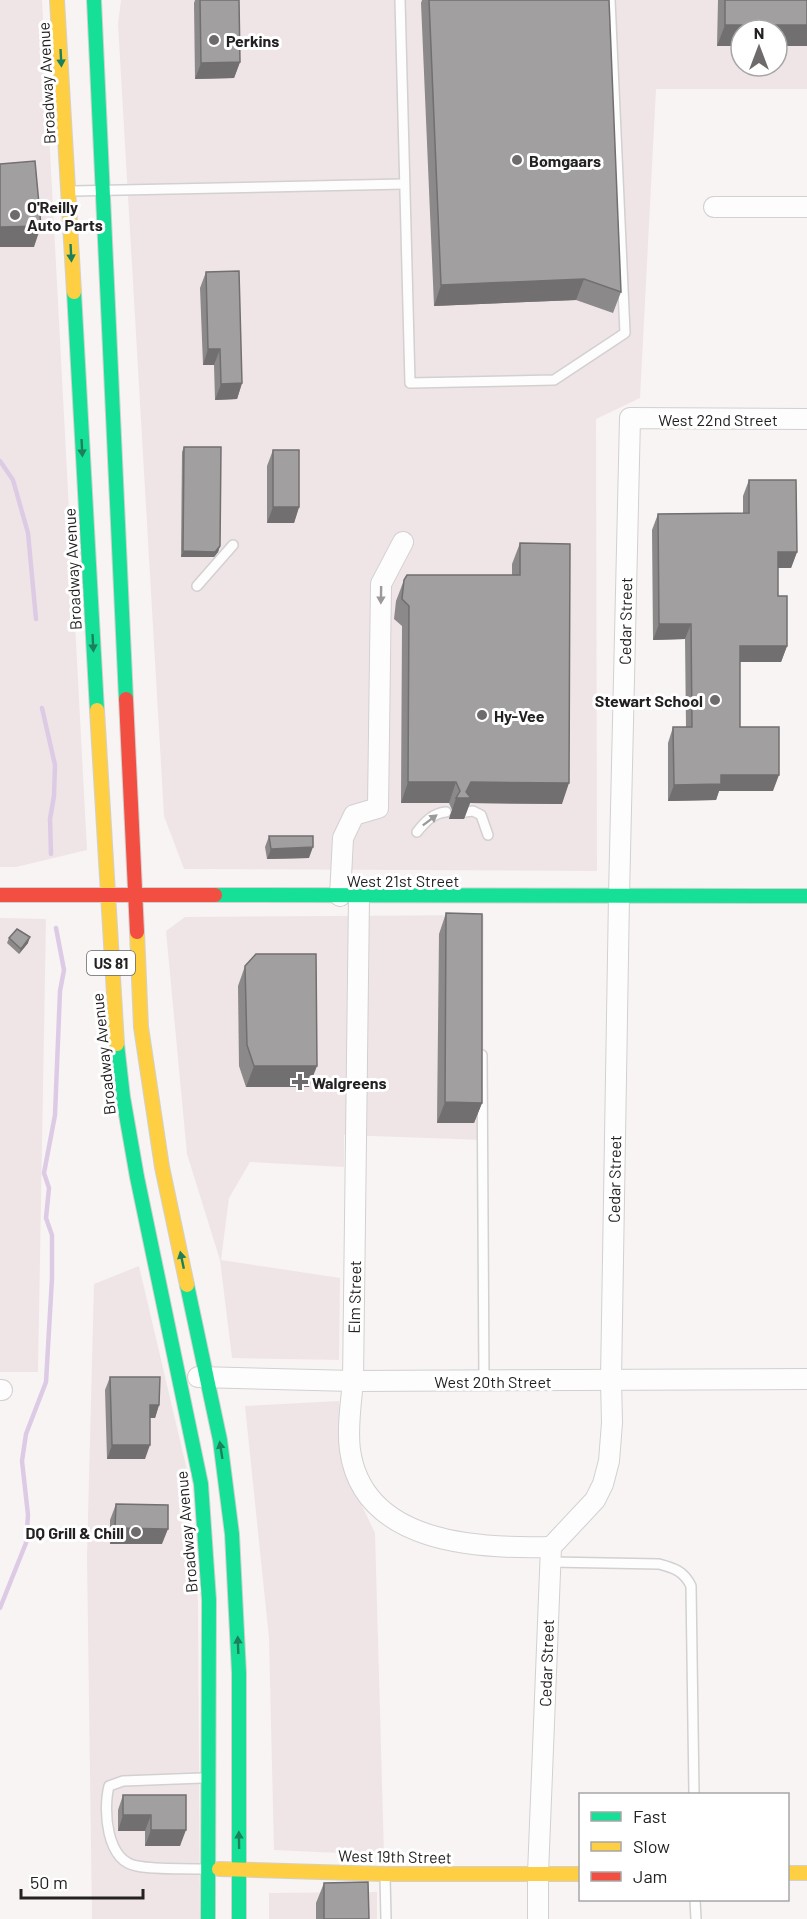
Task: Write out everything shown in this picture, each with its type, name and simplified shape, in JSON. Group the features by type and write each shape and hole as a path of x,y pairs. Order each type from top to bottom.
{"main road":[{"name":"Broadway Avenue","path":"57,0 115,1021 123,1097 137,1177 201,1484 206,1541 210,1665 224,1778 240,1869 239,1919"},
{"name":"Broadway Avenue","path":"94,0 141,1027 162,1167 220,1440 232,1534 239,1673 208,1870 208,1919"},
{"name":"West 21st Street","path":"0,895 350,897 481,902 619,897 807,897"},
{"name":"West 19th Street","path":"208,1870 385,1874 579,1874"},
{"path":"789,1873 807,1873"}],"street":[{"path":"714,207 807,207"},
{"name":"West 22nd Street","path":"630,418 807,419"},
{"name":"Cedar Street","path":"538,1919 551,1555 595,1500 603,1484 609,1461 612,1422 619,897 630,418"},
{"name":"Elm Street","path":"403,542 381,584 378,808 366,812 354,832 351,861 353,1381 350,1450 358,1478 380,1507 395,1519 418,1531 453,1542 513,1548 551,1555"},
{"name":"West 20th Street","path":"179,1376 353,1381 807,1379"}],"lane":[{"path":"400,0 410,383 554,380 625,333 610,0"},
{"path":"68,191 404,184"},
{"path":"197,586 233,545"},
{"path":"465,812 473,811 481,815 488,835"},
{"path":"417,832 436,815 446,812"},
{"path":"482,1050 484,1381"},
{"path":"551,1555 659,1564 687,1576 691,1586 694,1793"},
{"path":"208,1870 135,1866 123,1859 117,1852 107,1828 109,1786 123,1781 224,1778"},
{"path":"385,1874 386,1919"},
{"path":"695,1901 696,1919"}],"shaded area":[{"path":"0,0 42,0 87,850 16,867 0,867"},
{"path":"121,0 807,0 807,89 656,89 640,398 596,419 597,871 184,869 164,816 118,24"},
{"path":"484,915 483,1140 344,1135 344,1167 250,1162 229,1198 221,1260 340,1278 339,1360 232,1358 220,1260 187,1154 166,931 185,917"},
{"path":"0,918 46,919 38,1372 0,1372"},
{"path":"139,1266 187,1470 198,1603 200,1919 92,1919 87,1557 94,1284"},
{"path":"339,1401 345,1470 375,1533 384,1855 274,1850 269,1638 245,1406"},
{"path":"377,1892 377,1919 269,1919 269,1893"}],"building":[{"name":"Perkins","path":"200,0 239,0 240,62 201,63"},
{"name":"Bomgaars","path":"429,0 609,0 621,292 584,279 441,285"},
{"path":"725,0 807,0 807,25 789,25 789,18 729,18 729,25 725,25"},
{"path":"35,161 41,226 0,227 0,164"},
{"path":"239,271 242,383 221,384 220,349 208,349 206,272"},
{"path":"184,447 221,447 220,546 215,552 183,551"},
{"path":"273,450 299,450 299,507 273,507"},
{"path":"749,480 796,480 797,552 778,552 778,596 787,596 787,646 740,646 740,727 779,727 779,775 721,775 721,784 674,785 673,727 692,727 691,624 659,624 658,514 749,513"},
{"name":"Hy-Vee","path":"520,543 570,544 569,783 471,782 466,792 471,798 456,798 460,791 456,782 408,782 409,606 402,599 404,580 407,575 520,575"},
{"path":"269,836 313,836 313,847 271,849"},
{"path":"446,913 482,914 482,1103 445,1102"},
{"path":"17,929 30,937 21,949 9,938"},
{"name":"Walgreens","path":"256,954 316,954 317,1066 254,1066 247,1045 245,966"},
{"path":"110,1377 160,1377 159,1405 150,1405 150,1445 112,1445"},
{"path":"116,1504 168,1505 168,1529 115,1528"},
{"path":"123,1795 186,1795 186,1830 151,1830 151,1815 123,1815"},
{"path":"368,1882 369,1919 324,1919 324,1883"}],"waterway":[{"path":"0,461 13,480 28,533 36,619"},
{"path":"42,708 55,765 54,796 50,819 51,854"},
{"path":"0,1608 26,1543 28,1515 22,1461 26,1434 46,1382 52,1235 46,1218 49,1188 44,1173 55,1115 60,991 64,970 56,928"}],"traffic: fast":[{"path":"94,0 126,699"},
{"path":"74,292 97,710"},
{"path":"215,895 807,896"},
{"path":"117,1044 123,1097 137,1177 201,1484 209,1600 208,1919"},
{"path":"187,1285 220,1440 232,1534 239,1673 239,1919"}],"traffic: slow":[{"path":"57,0 74,292"},
{"path":"97,710 117,1044"},
{"path":"137,932 141,1027 162,1167 187,1285"},
{"path":"219,1869 385,1874 579,1874"},
{"path":"789,1873 807,1873"}],"traffic: jam":[{"path":"126,699 137,932"},
{"path":"0,895 215,895"}],"place":[{"name":"Perkins","path":"214,40"},
{"name":"Bomgaars","path":"517,160"},
{"name":"O'Reilly Auto Parts","path":"15,215"},
{"name":"Stewart School","path":"715,700"},
{"name":"Hy-Vee","path":"482,715"},
{"name":"Walgreens","path":"300,1082"},
{"name":"DQ Grill & Chill","path":"136,1532"}]}
